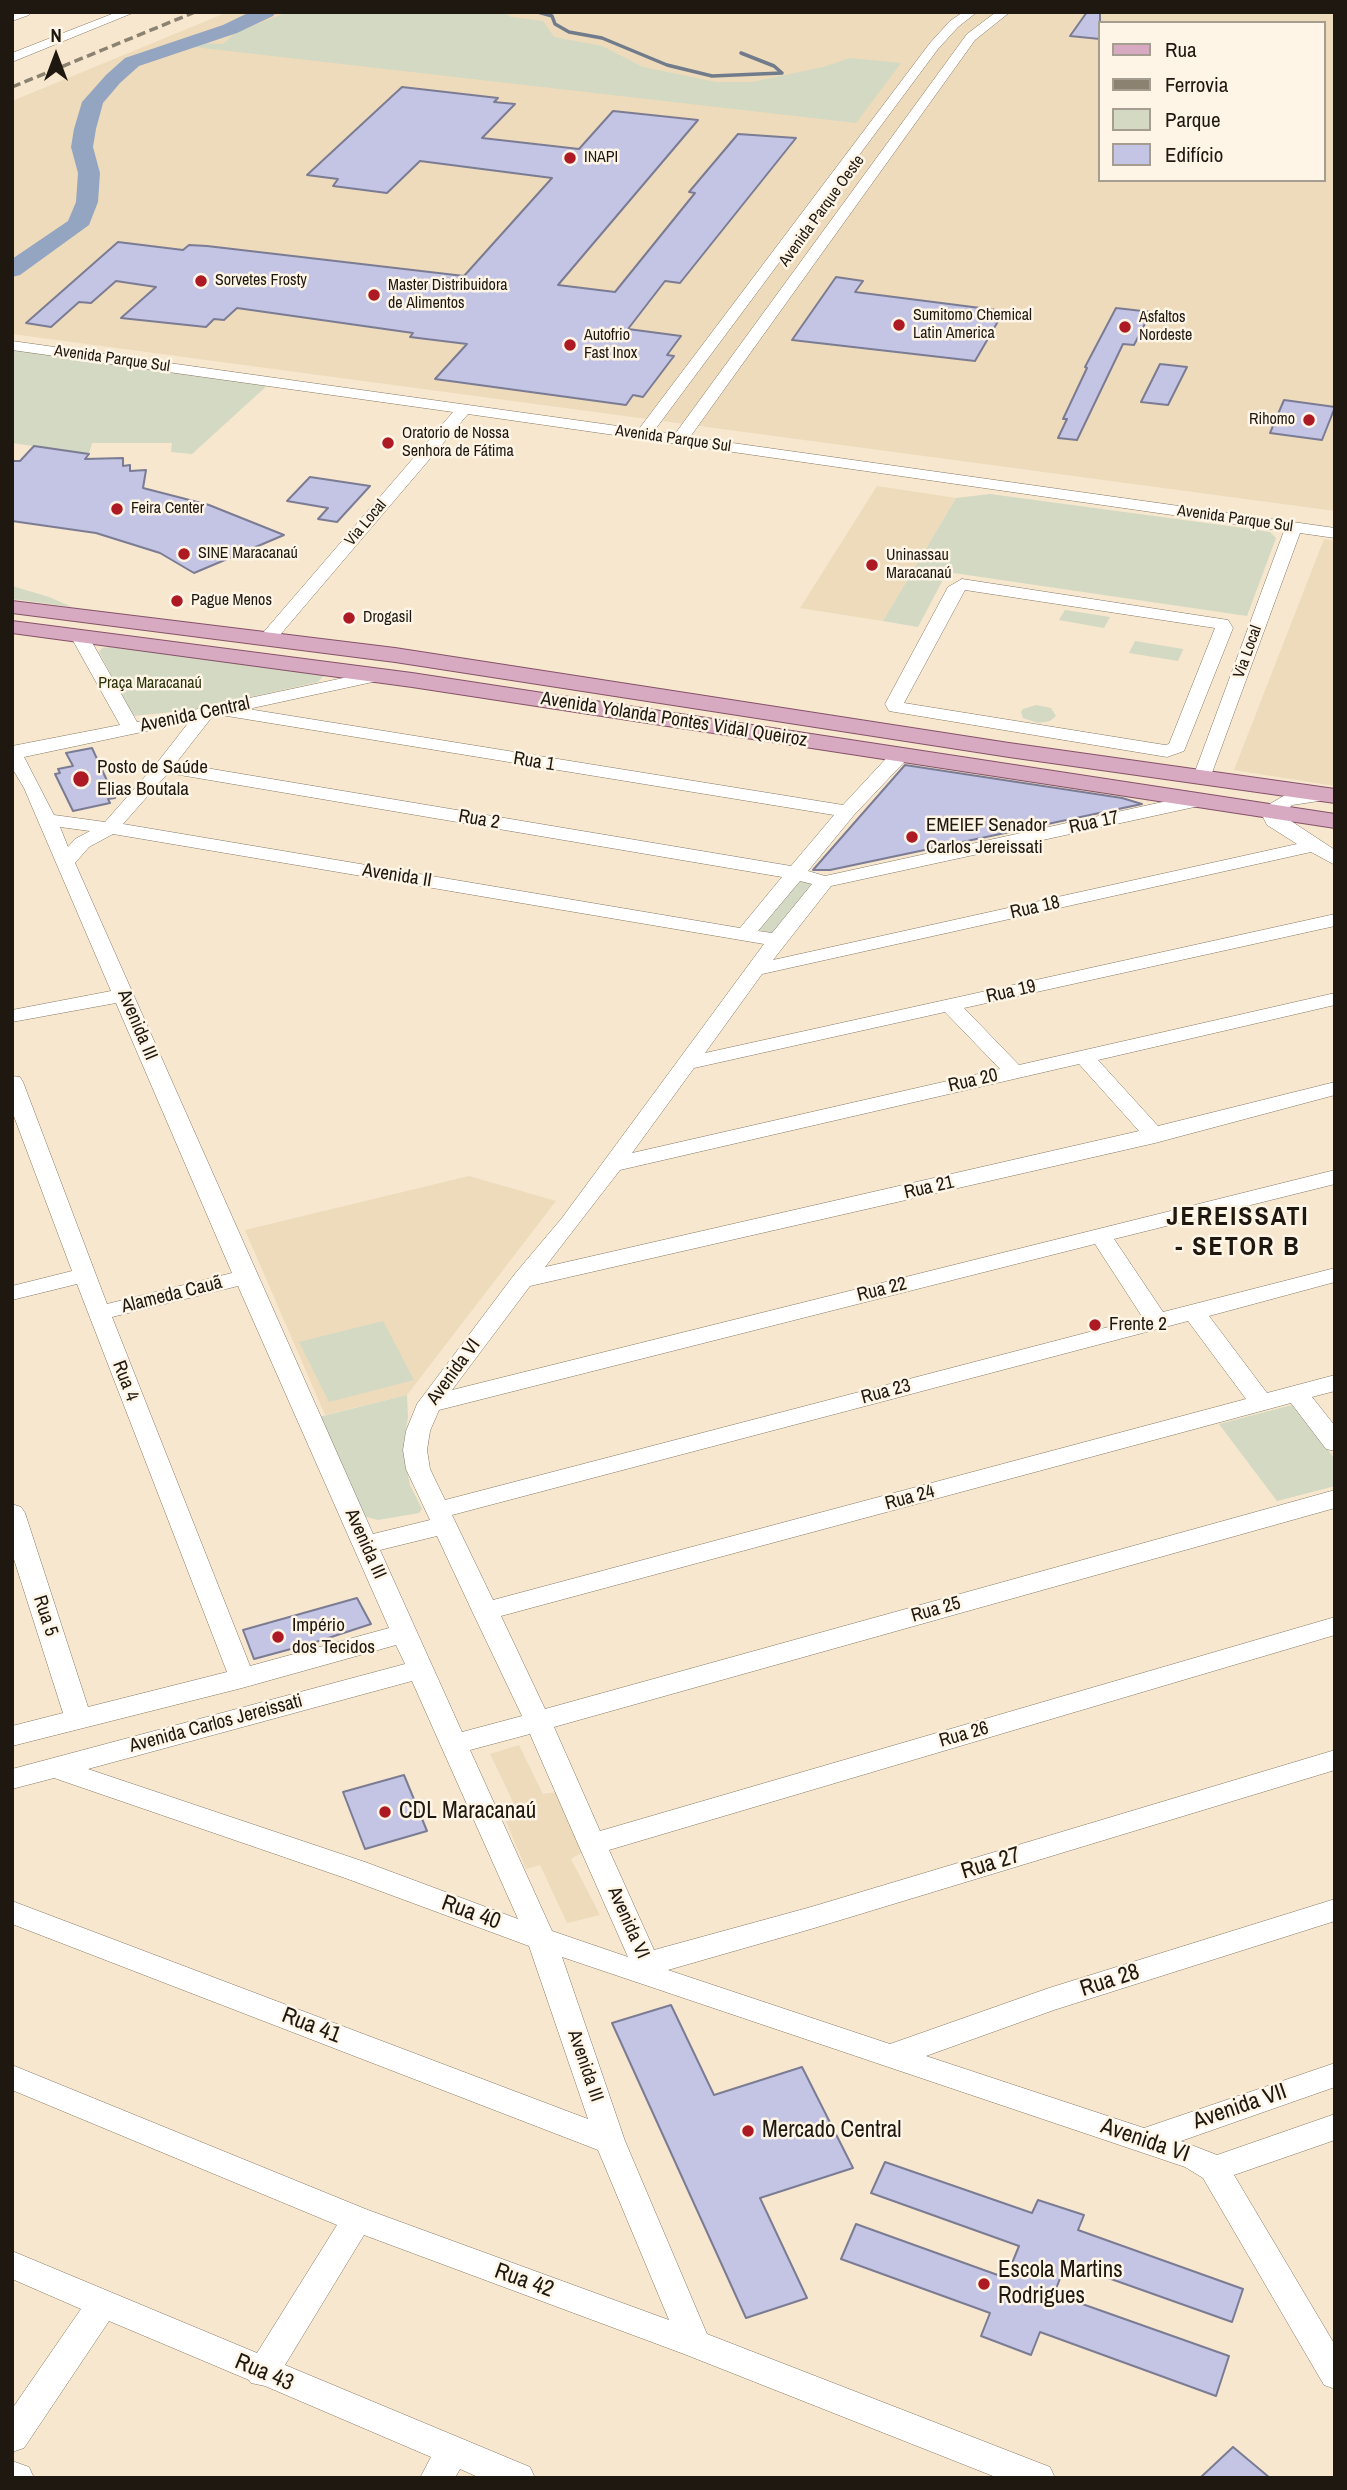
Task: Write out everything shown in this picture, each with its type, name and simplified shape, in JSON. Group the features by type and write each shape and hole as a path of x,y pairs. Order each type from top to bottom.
{"main road":[{"name":"Avenida Yolanda Pontes Vidal Queiroz","path":"12,607 395,655 592,686 632,703 900,755 1335,821"},
{"name":"Avenida Yolanda Pontes Vidal Queiroz","path":"12,627 578,706 632,703 1009,750 1333,795"},
{"path":"578,706 592,686"}],"street":[{"path":"12,17 24,12"},
{"path":"12,58 129,12"},
{"name":"Avenida Parque Oeste","path":"648,429 934,46 954,24 971,12"},
{"name":"Avenida Parque Oeste","path":"683,434 963,48 979,29 1003,12"},
{"path":"934,46 963,48"},
{"name":"Avenida Parque Sul","path":"12,335 1335,533"},
{"name":"Avenida Parque Sul","path":"12,345 464,409 648,429"},
{"name":"Via Local","path":"268,638 464,409"},
{"name":"Avenida Parque Sul","path":"683,434 1335,521"},
{"name":"Via Local","path":"1202,777 1294,527"},
{"path":"962,584 1222,624 1224,628 1177,747 1173,750 1019,729 900,709 894,705 957,587 962,584"},
{"path":"80,637 131,728"},
{"name":"Avenida Central","path":"13,753 376,676"},
{"path":"65,862 82,844 110,828 213,712"},
{"name":"Rua 1","path":"213,712 847,811"},
{"path":"1009,750 1019,729"},
{"path":"1037,754 1046,733"},
{"name":"Avenida III","path":"13,753 33,788 246,1277 541,1939 610,2141 695,2344"},
{"path":"746,933 847,811 900,755"},
{"name":"Rua 2","path":"164,767 795,873 824,882"},
{"path":"1333,795 1287,800 1274,811 1274,821 1335,859"},
{"name":"Rua 17","path":"824,882 1199,800"},
{"name":"Avenida II","path":"47,820 110,828 777,940"},
{"name":"Rua 18","path":"758,970 1313,846"},
{"name":"Avenida VI","path":"649,1969 538,1722 418,1469 415,1450 418,1431 429,1404 522,1280 570,1223 758,970 777,940 824,882"},
{"name":"Rua 19","path":"687,1063 1335,920"},
{"path":"12,1016 124,995"},
{"name":"Rua 20","path":"611,1165 1335,999"},
{"path":"950,1005 1013,1071"},
{"path":"1082,1055 1154,1136"},
{"name":"Rua 4","path":"12,1082 242,1678"},
{"name":"Rua 21","path":"522,1280 1154,1136 1335,1088"},
{"name":"Rua 22","path":"429,1404 1335,1177"},
{"path":"1100,1235 1157,1321"},
{"name":"Rua 23","path":"365,1545 441,1517 1157,1321 1335,1275"},
{"path":"12,1293 85,1276"},
{"name":"Alameda Cauã","path":"99,1313 246,1277"},
{"path":"1194,1312 1262,1404"},
{"name":"Rua 24","path":"485,1611 1335,1383"},
{"path":"1297,1394 1335,1443"},
{"name":"Rua 25","path":"453,1745 1335,1499"},
{"name":"Rua 5","path":"12,1513 78,1719"},
{"name":"Rua 26","path":"592,1844 1335,1626"},
{"name":"Avenida Carlos Jereissati","path":"12,1737 404,1633"},
{"name":"Avenida Carlos Jereissati","path":"12,1779 421,1670"},
{"name":"Rua 27","path":"649,1969 1335,1760"},
{"name":"Rua 40","path":"55,1768 355,1870 541,1939 649,1969 887,2057"},
{"name":"Rua 28","path":"887,2057 1049,2000 1335,1910"},
{"name":"Rua 41","path":"12,1912 610,2141"},
{"name":"Avenida VI","path":"887,2057 1146,2140 1195,2158 1213,2169 1335,2375"},
{"name":"Avenida VII","path":"1146,2140 1335,2075"},
{"name":"Rua 42","path":"12,2077 357,2219 695,2344 1038,2478"},
{"path":"1213,2169 1335,2127"},
{"path":"262,2373 357,2219"},
{"name":"Rua 43","path":"12,2266 262,2373 444,2464 518,2478"},
{"path":"12,2437 102,2305"}],"shaded area":[{"path":"228,12 1335,12 1335,511 12,334 12,101"},
{"name":"Uninassau Maracanaú","path":"877,486 956,498 883,621 800,608"},
{"path":"1324,539 1335,541 1335,786 1234,770"},
{"path":"469,1176 556,1201 407,1395 325,1415 245,1230"},
{"path":"519,1745 543,1794 557,1792 584,1851 571,1859 600,1915 567,1923 540,1865 526,1869 500,1807 514,1804 490,1754"}],"green space":[{"path":"288,12 504,12 511,17 543,21 554,37 602,46 643,67 716,82 752,82 823,67 850,58 901,63 856,123 194,47 198,43 223,44 235,33"},
{"path":"12,347 270,383 192,454 171,452 172,443 92,443 89,454 12,443"},
{"path":"990,494 1251,529 1270,532 1276,538 1247,616 947,572 918,627 883,621 956,498"},
{"path":"12,586 49,597 72,607 12,599"},
{"path":"1065,610 1110,617 1104,628 1059,620"},
{"path":"1135,641 1183,650 1178,661 1129,653"},
{"name":"Praça Maracanaú","path":"102,648 324,675 318,682 191,710 133,716 99,652"},
{"path":"1036,705 1051,708 1056,716 1050,721 1038,723 1023,718 1023,709"},
{"path":"801,878 816,884 777,934 754,929"},
{"path":"383,1321 414,1380 329,1402 299,1342"},
{"path":"407,1395 408,1417 403,1446 410,1485 422,1509 419,1513 378,1520 363,1516 319,1417"},
{"path":"1292,1405 1335,1459 1335,1486 1277,1501 1219,1424"}],"building":[{"path":"1087,12 1100,12 1098,39 1070,36"},
{"path":"402,87 498,98 494,102 515,104 482,138 579,149 613,111 698,120 558,285 615,292 695,193 689,192 738,134 796,138 680,283 665,281 628,329 681,336 667,355 674,356 643,397 633,395 626,405 435,379 467,344 410,337 413,333 237,308 224,320 214,319 206,327 121,318 156,287 116,281 91,303 79,302 51,327 26,323 118,242 183,250 189,245 207,246 464,276 552,178 420,161 387,193 333,186 338,179 307,175"},
{"name":"Sumitomo Chemical Latin America","path":"836,277 863,281 855,292 1004,311 975,361 792,340"},
{"path":"1116,308 1151,312 1134,345 1123,344 1077,440 1058,438 1067,419 1063,419 1087,368 1085,367"},
{"name":"Asfaltos Nordeste","path":"1160,364 1187,367 1168,405 1141,402"},
{"name":"Rihomo","path":"1284,400 1335,407 1322,440 1270,433"},
{"name":"Feira Center","path":"34,446 89,454 85,459 123,458 123,466 130,465 130,471 146,470 143,488 209,505 284,535 194,573 160,553 96,533 12,521 12,461 20,461"},
{"path":"310,477 370,486 337,522 318,519 328,508 287,501"},
{"name":"Posto de Saúde Elias Boutala","path":"92,748 115,798 108,799 110,803 73,811 55,774 60,773 58,769 73,766 66,753"},
{"name":"EMEIEF Senador Carlos Jereissati","path":"905,765 1122,798 1142,804 830,870 813,870"},
{"path":"357,1598 371,1624 254,1659 243,1630"},
{"name":"CDL Maracanaú","path":"404,1775 427,1831 365,1849 343,1792"},
{"name":"Mercado Central","path":"671,2005 714,2095 802,2067 853,2168 760,2198 807,2298 746,2318 612,2023"},
{"name":"Escola Martins Rodrigues","path":"885,2162 1032,2213 1038,2200 1084,2215 1078,2230 1243,2289 1232,2322 1066,2263 1054,2294 1229,2356 1216,2396 1040,2332 1031,2355 981,2336 990,2313 841,2259 856,2224 1006,2278 1019,2246 871,2193"},
{"path":"1233,2447 1270,2478 1200,2478"}],"waterway":[{"path":"12,270 78,225 87,202 89,173 82,147 85,129 93,102 113,79 132,62 230,29 266,12"},
{"path":"538,12 552,16 555,24 569,32 602,38 667,65 712,76 782,73 774,66 741,53"}],"railway":[{"path":"12,87 195,12"}],"place":[{"name":"INAPI","path":"570,158"},
{"name":"Sorvetes Frosty","path":"201,281"},
{"name":"Master Distribuidora de Alimentos","path":"374,295"},
{"name":"Sumitomo Chemical Latin America","path":"899,325"},
{"name":"Asfaltos Nordeste","path":"1125,327"},
{"name":"Autofrio Fast Inox","path":"570,345"},
{"name":"Rihomo","path":"1309,420"},
{"name":"Oratorio de Nossa Senhora de Fátima","path":"388,443"},
{"name":"Feira Center","path":"117,509"},
{"name":"SINE Maracanaú","path":"184,554"},
{"name":"Uninassau Maracanaú","path":"872,565"},
{"name":"Pague Menos","path":"177,601"},
{"name":"Drogasil","path":"349,618"},
{"name":"Posto de Saúde Elias Boutala","path":"81,779"},
{"name":"EMEIEF Senador Carlos Jereissati","path":"912,837"},
{"name":"Frente 2","path":"1095,1325"},
{"name":"Império dos Tecidos","path":"278,1637"},
{"name":"CDL Maracanaú","path":"385,1812"},
{"name":"Mercado Central","path":"748,2131"},
{"name":"Escola Martins Rodrigues","path":"984,2284"}],"district":[{"name":"JEREISSATI - SETOR B","path":"1238,1233"}]}
